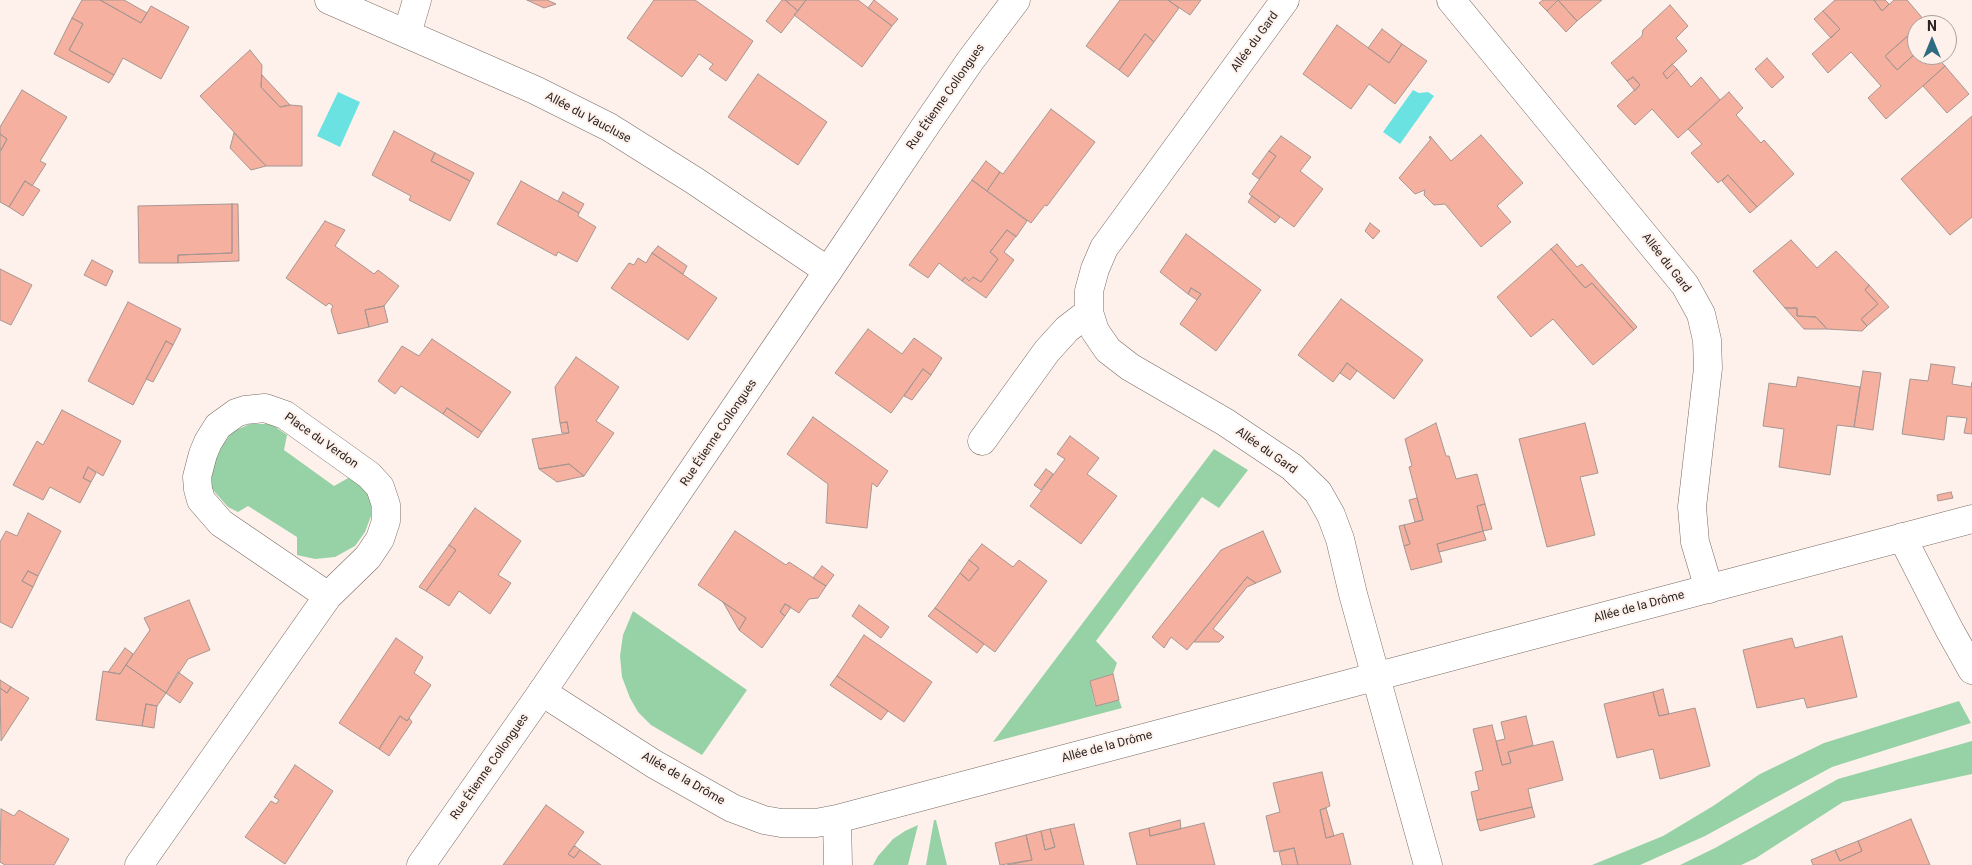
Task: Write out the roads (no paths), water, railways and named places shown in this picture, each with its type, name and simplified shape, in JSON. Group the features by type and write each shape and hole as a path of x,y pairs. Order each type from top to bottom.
{"street":[{"name":"Allée du Vaucluse","path":"329,0 535,90 609,127 695,181 828,271"},
{"path":"407,34 417,0"},
{"name":"Rue Étienne Collongues","path":"421,865 542,692 970,60 1016,0"},
{"name":"Allée du Gard","path":"1285,0 1104,248 1095,269 1089,291 1089,312 1095,331 1108,350 1130,366 1225,422 1292,467 1318,492 1331,515 1340,539 1376,676"},
{"name":"Allée du Gard","path":"1450,0 1685,286 1701,314 1707,340 1708,368 1692,507 1695,542 1709,589"},
{"path":"982,441 1047,351 1067,329 1089,312"},
{"name":"Place du Verdon","path":"139,865 328,596 368,557 380,539 386,520 386,505 380,488 369,475 284,415 265,408 236,413 218,426 203,454 197,477 201,500 221,523 328,596"},
{"name":"Allée de la Drôme","path":"542,692 654,764 748,815 781,823 816,823 1972,519"},
{"path":"1902,537 1972,670"},
{"path":"1376,676 1428,865"},
{"path":"837,819 838,865"}],"water":[{"path":"1413,90 1419,93 1428,92 1434,96 1400,144 1383,132"},
{"path":"338,92 360,102 340,147 317,136"}]}
